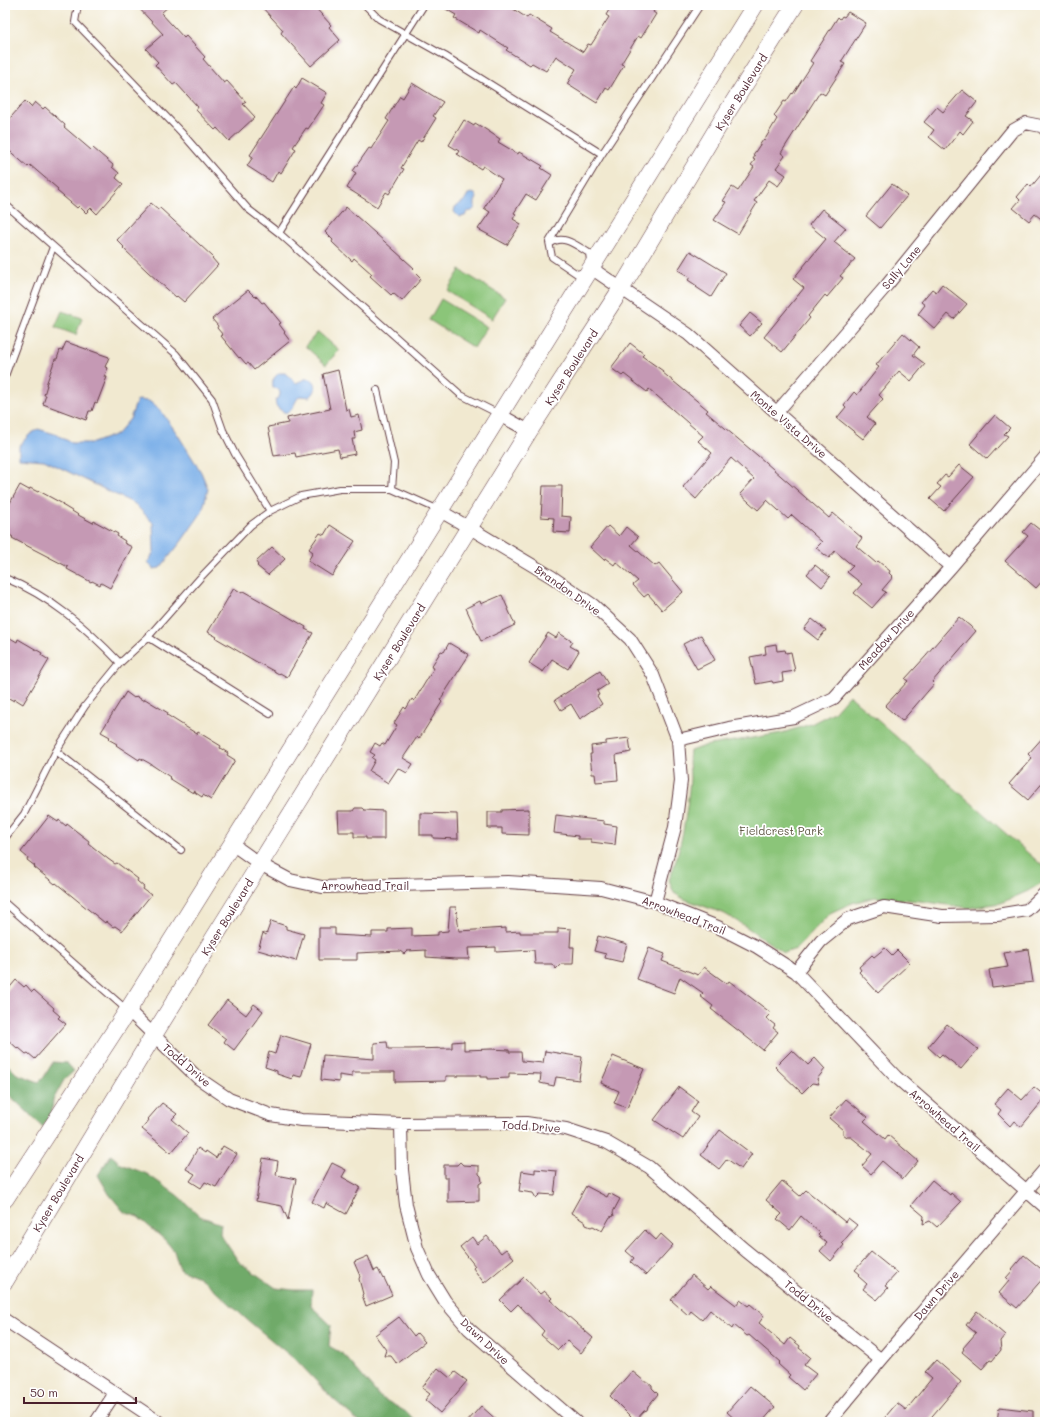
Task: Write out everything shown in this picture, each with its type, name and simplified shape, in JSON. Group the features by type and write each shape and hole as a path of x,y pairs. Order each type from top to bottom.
{"street":[{"path":"5,1199 128,1010 755,5"},
{"name":"Kyser Boulevard","path":"5,1281 260,864 530,431 621,289 795,5"},
{"name":"Sally Lane","path":"777,412 887,285 1012,131 1026,123 1042,126 1045,129"},
{"name":"Monte Vista Drive","path":"591,268 688,334 951,567"},
{"path":"500,415 530,431"},
{"name":"Meadow Drive","path":"678,740 729,728 794,717 834,698 951,567 1045,457"},
{"name":"Brandon Drive","path":"440,511 552,577 593,605 630,639 652,675 678,740 681,781 676,820 655,902"},
{"name":"Arrowhead Trail","path":"232,844 260,864 290,880 322,887 508,882 601,888 655,902 718,927 757,947 796,972 896,1077 1045,1207"},
{"path":"796,972 821,941 848,919 884,907 942,916 997,915 1027,910 1045,893"},
{"name":"Todd Drive","path":"128,1010 198,1078 229,1099 271,1115 301,1120 401,1124 526,1123 566,1129 606,1142 649,1167 745,1250 881,1360"},
{"name":"Dawn Drive","path":"401,1124 402,1170 406,1205 418,1248 429,1275 445,1300 469,1329 576,1422"},
{"name":"Dawn Drive","path":"829,1422 1045,1169"},
{"path":"5,1320 159,1422"},
{"path":"96,1422 115,1393"}],"lane":[{"path":"78,5 75,22 180,132 248,209 279,233 461,395 500,415"},
{"path":"365,5 379,19 445,56 602,154"},
{"path":"279,233 424,5"},
{"path":"550,244 557,239 564,239 589,253 591,268 581,274 577,274 552,257 549,243 550,240 602,154 700,5"},
{"path":"5,204 176,354 212,399 223,430 234,454 270,511"},
{"path":"5,376 53,247"},
{"path":"378,390 394,463 392,489"},
{"path":"5,838 24,814 56,751 85,706 120,663 148,637 200,578 251,525 270,511 301,496 340,489 392,489 411,496 440,511"},
{"path":"5,578 20,584 66,613 94,637 120,663"},
{"path":"148,637 270,714"},
{"path":"56,751 181,850"},
{"path":"5,903 128,1010"}],"green space":[{"path":"460,270 505,298 492,319 447,291"},
{"path":"441,299 487,327 474,348 429,320"},
{"path":"62,311 82,318 76,335 55,327"},
{"path":"318,332 339,350 326,365 305,346"},
{"name":"Fieldcrest Park","path":"849,695 1045,868 1045,881 1028,891 1001,903 969,908 876,897 852,903 830,913 796,949 784,953 725,914 684,899 674,893 669,880 681,843 690,779 690,751 704,746 782,733 811,724 834,712"},
{"path":"5,1062 17,1074 39,1082 44,1077 53,1062 67,1063 74,1071 64,1080 53,1100 52,1112 43,1127 5,1091"},
{"path":"111,1155 121,1164 147,1174 177,1195 200,1216 221,1224 220,1234 239,1262 276,1288 312,1290 311,1306 331,1325 329,1346 343,1354 380,1397 408,1413 416,1422 359,1422 331,1397 299,1363 245,1318 214,1289 199,1277 180,1270 174,1251 165,1240 138,1217 124,1212 109,1194 98,1175"}],"water":[{"path":"468,194 475,194 477,198 475,208 472,211 467,212 465,216 459,217 454,212 455,207 464,201"},
{"path":"279,373 285,373 296,383 305,379 312,380 316,388 310,397 300,396 289,412 282,411 276,406 275,399 277,399 280,393 276,388 273,388 273,380"},
{"path":"137,400 149,401 161,411 201,472 208,489 202,512 160,568 153,569 148,562 154,552 153,523 135,504 44,460 19,458 19,446 29,435 38,429 55,434 72,443 93,443 117,434 130,419"}],"building":[{"path":"136,5 170,5 161,13 184,38 186,36 205,57 203,59 224,83 227,81 246,102 243,104 255,117 229,141 217,128 215,130 196,110 198,107 176,83 173,85 155,65 158,62 146,49 163,34"},
{"path":"260,5 313,5 331,25 329,27 340,40 311,66 281,33 283,30"},
{"path":"439,5 507,5 527,18 529,15 552,29 550,32 583,52 588,44 591,45 609,17 606,15 612,5 658,5 653,12 656,14 641,38 638,36 621,64 624,65 609,90 606,88 597,103 567,84 576,69 556,56 546,71 532,63 530,65 506,50 508,48 480,30 479,33 454,18 456,15"},
{"path":"848,12 866,23 841,62 845,64 825,95 820,92 781,153 785,156 776,168 786,175 778,186 769,180 754,201 757,203 738,234 714,220 726,202 723,201 732,187 738,191 754,167 751,165 755,160 753,159 755,156 753,155 763,140 764,141 777,119 774,116 784,101 786,102 792,93 793,94 813,63 810,61 838,17 840,19 842,16 844,17"},
{"path":"302,78 327,93 321,103 324,105 308,129 306,128 293,147 296,149 281,173 278,171 272,182 247,166 253,157 250,155 294,87 296,89"},
{"path":"412,83 443,102 433,116 436,118 421,142 418,140 401,168 404,169 389,194 386,192 377,207 347,188 356,173 353,171 369,148 371,149 389,121 386,119 400,96 403,98"},
{"path":"962,90 977,102 966,116 973,121 963,134 960,131 945,150 929,137 934,130 924,122 937,107 943,112"},
{"path":"25,101 31,107 35,102 43,109 45,107 65,125 64,127 91,150 93,148 113,165 112,167 119,173 116,178 123,184 97,214 91,208 86,213 79,206 77,208 30,165 28,167 5,147 5,124"},
{"path":"464,120 474,126 475,123 485,129 500,139 498,142 543,166 541,168 552,175 536,200 526,194 514,213 516,214 513,219 521,224 507,245 478,229 490,212 484,208 502,179 483,166 481,169 457,154 459,151 449,145"},
{"path":"1045,170 1045,222 1035,214 1029,221 1013,208 1020,200 1017,197 1028,184 1031,187"},
{"path":"892,184 907,196 880,228 866,216"},
{"path":"151,203 158,209 160,208 213,257 212,258 218,265 184,302 177,296 176,297 148,272 123,248 124,247 117,240"},
{"path":"346,207 414,268 412,270 421,279 402,301 393,293 391,295 370,276 372,274 354,258 352,261 332,242 333,240 325,232"},
{"path":"822,209 846,228 834,242 855,259 840,276 843,278 827,297 825,295 808,316 810,318 782,352 764,337 804,288 793,279 826,239 809,225"},
{"path":"690,251 726,273 711,297 688,280 690,277 678,270"},
{"path":"942,284 967,304 954,319 948,314 935,329 918,314 925,305 921,302 932,289 936,292"},
{"path":"248,290 262,303 264,302 281,323 279,324 290,341 254,370 248,363 246,364 240,357 239,358 221,336 223,335 212,319"},
{"path":"750,313 762,323 750,336 739,326"},
{"path":"903,333 919,347 913,355 925,364 911,381 899,371 879,395 883,399 867,417 875,424 863,439 837,418 846,407 844,405 854,392 857,395 879,367 876,365"},
{"path":"66,342 109,357 105,367 108,368 104,377 107,377 97,403 95,402 92,411 89,411 86,420 43,404 46,395 44,395 46,385 55,359 57,359 60,350 62,351"},
{"path":"630,343 644,354 642,356 663,371 662,372 708,410 706,412 829,518 833,513 862,538 856,546 876,563 878,561 890,571 889,573 893,577 882,590 886,592 872,608 854,593 862,584 847,572 853,566 835,551 829,558 816,548 822,542 792,515 788,519 767,500 758,510 740,494 754,479 731,458 696,499 683,487 712,453 698,441 703,436 649,389 647,392 624,374 622,376 611,368"},
{"path":"338,370 346,410 349,409 351,417 359,415 362,430 354,432 355,439 352,439 355,454 340,457 338,449 296,457 295,453 274,456 268,427 288,423 287,418 330,409 323,374"},
{"path":"995,415 1010,428 1004,434 1008,436 987,459 970,444"},
{"path":"959,465 974,477 944,511 930,499 941,487 937,484 945,475 948,477"},
{"path":"20,485 29,490 30,488 38,492 39,491 63,504 62,505 80,516 93,523 94,521 118,534 117,536 125,541 124,543 132,547 110,588 101,583 100,585 92,581 91,582 67,569 68,567 12,538 13,537 5,532 5,512"},
{"path":"543,486 562,486 561,516 571,517 570,533 553,532 554,518 541,517"},
{"path":"1031,523 1045,534 1045,578 1036,588 1005,561 1028,536 1023,532"},
{"path":"330,525 355,541 332,576 308,561 313,552 309,549 320,533 324,535"},
{"path":"608,526 619,536 626,527 638,537 631,545 655,566 659,563 683,592 662,610 648,594 644,597 633,585 638,581 616,562 614,565 605,558 604,560 590,547"},
{"path":"272,547 285,559 268,575 257,566 258,565 256,562"},
{"path":"815,565 830,577 822,587 807,574"},
{"path":"234,588 242,593 243,591 282,613 306,627 305,629 313,633 287,677 255,661 208,632"},
{"path":"502,595 515,625 481,641 466,608 480,601 481,604"},
{"path":"959,617 976,631 932,682 934,684 902,721 885,706 908,681 905,679"},
{"path":"812,619 826,630 818,640 804,629"},
{"path":"548,633 556,638 559,633 573,642 570,646 579,651 568,669 552,659 543,672 529,663"},
{"path":"5,635 17,642 18,639 42,653 41,655 49,660 23,704 15,699 14,701 5,696"},
{"path":"701,635 715,660 697,669 683,644"},
{"path":"449,643 469,655 440,700 442,702 419,739 417,737 403,758 413,764 407,773 398,768 388,783 369,771 375,760 372,758 375,755 370,752 375,743 380,746 382,743 385,745 397,725 394,723 404,707 406,709 412,699 414,701 434,668 431,667 441,651 444,652"},
{"path":"776,644 777,651 785,650 786,653 791,652 795,671 782,673 783,681 773,683 772,681 756,684 750,657 766,654 765,646"},
{"path":"600,671 608,684 597,691 599,695 597,696 602,704 580,719 571,704 561,710 555,700"},
{"path":"126,692 134,698 136,696 144,701 145,699 168,713 167,715 197,734 198,732 221,746 220,748 228,753 227,755 235,760 211,800 203,795 202,797 193,791 193,793 149,763 140,758 139,760 116,745 117,744 108,739 110,737 101,732"},
{"path":"1045,735 1045,780 1028,800 1009,784 1032,758 1028,754"},
{"path":"629,738 631,752 616,755 618,780 596,782 595,774 592,774 590,754 592,754 591,746 606,744 606,741"},
{"path":"355,808 384,811 384,839 366,839 366,837 354,837 354,832 339,832 338,811 353,811"},
{"path":"529,809 529,835 502,834 502,828 488,828 488,812"},
{"path":"420,813 457,814 458,839 433,838 433,835 420,835"},
{"path":"556,815 604,821 604,824 617,826 615,845 591,842 591,839 578,839 578,836 554,833"},
{"path":"49,816 58,822 59,820 66,826 67,824 89,841 88,843 108,859 115,864 117,863 138,879 137,881 144,887 143,889 151,895 122,931 115,926 113,927 106,921 105,923 56,883 55,884 34,867 35,866 27,860 28,858 21,852"},
{"path":"450,907 456,907 459,931 506,928 506,932 520,931 520,933 558,933 558,928 571,929 570,947 574,947 573,964 561,964 556,969 552,964 535,964 534,950 496,952 496,947 468,948 469,959 426,957 426,950 407,951 404,954 400,951 357,953 357,960 319,960 319,928 335,928 335,935 372,937 372,932 388,932 388,929 412,928 412,936 438,935 438,932 448,931"},
{"path":"271,921 286,926 286,929 304,934 296,961 258,950 263,933 266,935"},
{"path":"598,936 627,944 622,962 605,958 606,954 594,951"},
{"path":"649,948 665,954 662,961 698,975 704,967 727,984 729,981 771,1013 766,1018 775,1025 773,1028 778,1032 763,1050 711,1009 713,1006 700,996 703,993 680,977 674,993 637,979"},
{"path":"885,948 892,955 897,950 910,963 878,993 859,972 861,970 859,967 872,955 874,957"},
{"path":"1028,949 1033,982 992,987 989,970 1008,967 1004,953"},
{"path":"16,980 24,987 26,985 32,992 34,990 54,1008 53,1010 60,1016 58,1018 66,1024 35,1059 28,1053 26,1054 19,1048 18,1049 5,1037 5,993"},
{"path":"227,1000 246,1015 254,1004 263,1011 234,1050 224,1042 226,1039 208,1025"},
{"path":"947,1024 978,1049 961,1069 942,1054 939,1057 928,1047"},
{"path":"281,1035 311,1044 301,1077 293,1075 292,1079 277,1074 277,1071 265,1067 269,1052 275,1054"},
{"path":"464,1041 464,1050 492,1049 509,1050 509,1052 521,1052 522,1061 543,1063 545,1051 582,1057 579,1080 556,1077 554,1086 540,1083 541,1074 509,1073 509,1078 488,1079 488,1077 480,1077 480,1075 458,1075 446,1076 446,1081 395,1082 395,1072 352,1072 352,1077 339,1075 339,1082 321,1080 323,1055 374,1059 374,1043 387,1042 388,1049 410,1049 452,1048 452,1042"},
{"path":"792,1050 808,1065 815,1058 825,1069 817,1079 819,1084 812,1083 802,1093 775,1067"},
{"path":"613,1056 644,1069 627,1108 614,1103 619,1091 601,1083"},
{"path":"679,1087 698,1101 691,1112 698,1117 683,1139 654,1120"},
{"path":"1034,1087 1045,1096 1045,1098 1021,1127 1014,1121 1010,1126 998,1114 1001,1110 994,1104 1008,1088 1022,1100"},
{"path":"846,1099 868,1117 864,1121 885,1139 888,1135 918,1161 903,1179 882,1161 871,1174 862,1166 872,1154 851,1137 847,1137 843,1134 843,1130 829,1118"},
{"path":"162,1103 177,1114 172,1119 188,1133 171,1153 142,1129 149,1120 148,1119"},
{"path":"720,1130 752,1154 741,1169 727,1159 719,1169 701,1155"},
{"path":"223,1146 237,1154 216,1187 205,1182 201,1188 190,1181 195,1174 186,1169 198,1148 205,1153 206,1151 216,1158"},
{"path":"263,1158 278,1161 276,1175 296,1179 288,1220 282,1206 256,1201"},
{"path":"460,1162 463,1165 479,1166 479,1174 482,1182 479,1184 479,1201 448,1202 448,1178 444,1178 444,1165 457,1165"},
{"path":"332,1163 346,1170 342,1177 360,1187 346,1214 326,1203 324,1208 312,1202"},
{"path":"535,1169 557,1171 554,1195 540,1194 536,1198 533,1193 519,1191 522,1171 535,1173"},
{"path":"932,1180 961,1202 937,1227 930,1221 923,1224 924,1216 911,1205"},
{"path":"782,1181 800,1196 806,1190 845,1222 848,1218 857,1225 842,1243 844,1245 831,1261 820,1251 827,1243 818,1235 820,1233 801,1216 790,1230 777,1219 782,1214 766,1200"},
{"path":"586,1186 607,1197 609,1193 620,1199 613,1212 614,1216 610,1217 602,1231 593,1226 591,1227 586,1225 585,1222 571,1213"},
{"path":"645,1230 656,1240 661,1234 673,1245 646,1275 631,1262 634,1258 626,1251"},
{"path":"487,1236 501,1253 506,1249 514,1258 484,1283 473,1268 475,1266 460,1247 472,1237 477,1244"},
{"path":"871,1252 897,1273 885,1286 888,1288 877,1300 863,1289 867,1284 858,1276 860,1274 855,1270"},
{"path":"1024,1255 1045,1272 1045,1276 1017,1308 999,1293 1009,1281 1006,1278"},
{"path":"368,1256 374,1271 378,1269 392,1295 366,1306 362,1295 359,1279 360,1276 354,1262"},
{"path":"692,1275 708,1289 711,1286 736,1305 740,1300 748,1306 750,1304 764,1316 759,1323 785,1345 790,1338 800,1346 799,1348 810,1357 804,1365 816,1374 803,1390 788,1377 790,1375 778,1364 780,1362 749,1335 747,1336 734,1325 732,1329 710,1310 702,1320 691,1311 688,1315 671,1300"},
{"path":"524,1277 540,1294 544,1291 552,1298 550,1300 593,1338 581,1353 567,1341 558,1350 541,1335 544,1331 518,1304 511,1311 500,1300"},
{"path":"977,1311 1005,1335 1000,1341 1001,1350 992,1361 990,1360 982,1369 962,1352 964,1349 963,1348 976,1333 966,1325"},
{"path":"399,1317 414,1336 417,1333 425,1342 397,1364 391,1356 384,1356 386,1350 375,1335"},
{"path":"936,1360 961,1382 927,1422 881,1422 897,1403 906,1410 932,1378 925,1372"},
{"path":"438,1368 450,1378 455,1372 467,1381 440,1413 425,1400 430,1394 422,1388"},
{"path":"632,1371 652,1386 658,1394 648,1406 647,1410 644,1411 635,1421 610,1396"},
{"path":"750,1386 775,1407 762,1422 738,1422 727,1412"},
{"path":"481,1406 499,1422 467,1422"},
{"path":"999,1407 1033,1411 1033,1422 997,1422"}]}
